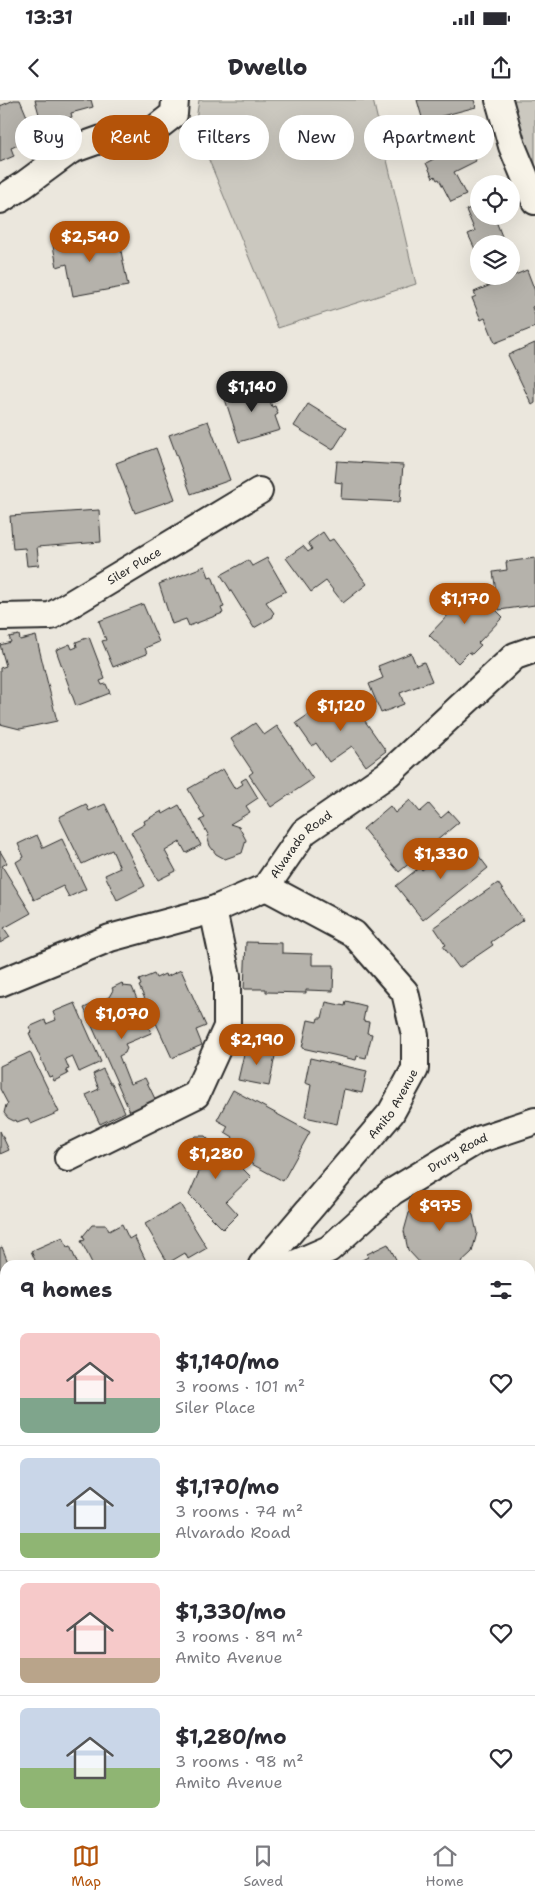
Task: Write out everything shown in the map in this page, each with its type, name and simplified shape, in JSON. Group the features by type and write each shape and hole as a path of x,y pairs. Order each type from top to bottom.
{"street":[{"path":"0,200 71,150 102,139 151,132 174,114 175,100"},
{"path":"499,100 512,146 535,201"},
{"name":"Siler Place","path":"0,617 50,616 259,491"},
{"name":"Alvarado Road","path":"0,983 110,938 214,910 266,887 304,832 388,774 515,656 535,649"},
{"name":"Amito Avenue","path":"266,887 354,934 404,992 415,1035 415,1069 391,1113 266,1260"},
{"path":"68,1158 196,1095 227,1027 227,976 214,910"},
{"name":"Drury Road","path":"304,1260 329,1249 392,1192 478,1140 535,1121"}],"shaded area":[{"path":"199,100 373,100 377,115 364,115 364,160 387,160 416,284 278,328 209,160 269,160 269,115 197,115"},
{"path":"499,100 535,100 535,201"}],"building":[{"path":"14,100 20,100 26,115 15,115 15,146 11,148 14,156 0,162 0,106"},
{"path":"35,100 91,100 93,107 71,113 72,115 39,115"},
{"path":"417,100 474,100 476,107 446,115 421,115"},
{"path":"432,160 476,160 454,172 466,195 451,202 439,179 437,180 435,176 433,178 426,163"},
{"path":"470,208 470,219 466,210"},
{"path":"472,225 498,225 501,235 470,235 470,238 468,234 475,231"},
{"path":"87,228 90,246 119,241 128,286 73,296 67,264 57,267 51,235"},
{"path":"527,270 535,291 535,306 532,307 535,316 535,327 495,343 485,318 481,320 472,298 476,296 474,292 491,285 520,285 520,273"},
{"path":"535,343 535,403 532,405 508,355"},
{"path":"265,385 272,407 275,406 278,414 275,416 280,430 239,442 223,393 242,387 244,392"},
{"path":"308,404 347,428 333,450 294,426"},
{"path":"208,421 230,480 191,494 169,435"},
{"path":"156,448 175,499 135,513 116,463"},
{"path":"337,461 403,465 400,502 341,499 342,483 335,482"},
{"path":"99,510 101,542 37,547 39,565 27,566 25,548 13,549 10,516"},
{"path":"323,532 329,541 333,539 367,584 343,603 326,581 311,592 286,558 303,546 308,552 312,549 308,543"},
{"path":"267,558 286,591 266,602 274,613 273,617 254,628 221,575 248,560 252,566"},
{"path":"535,558 535,605 499,610 493,572 507,570 506,562"},
{"path":"205,566 209,577 212,576 224,607 221,608 223,613 189,626 186,619 172,624 159,584"},
{"path":"456,591 468,602 478,592 503,617 478,643 481,645 472,654 469,652 458,663 429,635 450,613 442,605"},
{"path":"143,604 159,642 145,648 147,654 113,667 102,641 106,640 99,621"},
{"path":"19,635 20,640 36,636 57,721 20,729 0,724 0,668 6,666 0,645 11,642 9,637"},
{"path":"89,637 105,679 100,681 102,685 106,684 110,693 76,706 56,650 70,644 72,649 77,647 76,642"},
{"path":"411,653 416,665 424,662 432,681 400,693 404,704 381,713 369,684 383,678 378,666"},
{"path":"347,699 386,751 366,766 352,746 329,762 316,743 312,746 296,723 330,700 335,707"},
{"path":"255,723 264,735 277,726 313,779 271,807 249,775 253,772 231,739"},
{"path":"223,769 235,789 243,784 241,781 246,778 258,798 246,806 250,812 230,824 239,827 246,840 242,853 225,859 216,854 210,846 207,836 209,836 200,820 205,818 188,789"},
{"path":"410,800 420,812 429,804 441,818 449,811 459,822 399,872 363,829 390,806 395,813"},
{"path":"86,804 89,811 105,804 145,886 117,900 105,875 120,868 112,850 82,864 59,817"},
{"path":"179,805 201,845 186,853 180,842 165,851 176,871 158,880 131,832 145,824 144,821 162,811 163,814"},
{"path":"37,835 43,848 62,839 86,889 69,897 63,886 34,900 16,862 24,857 18,844"},
{"path":"460,840 474,858 478,855 488,868 423,920 396,886 420,867 422,870"},
{"path":"0,851 7,863 2,866 31,913 4,928 10,937 0,943"},
{"path":"498,883 523,920 491,942 493,945 459,968 443,946 446,945 434,927"},
{"path":"246,942 282,943 282,953 312,954 312,965 334,965 333,991 306,990 306,993 266,992 266,989 244,989"},
{"path":"181,970 206,1026 196,1030 202,1045 172,1058 139,986 141,985 139,980 154,974 156,978 165,974 166,977"},
{"path":"122,983 123,986 132,987 151,1033 125,1044 127,1048 125,1053 119,1056 130,1084 145,1078 157,1103 131,1114 84,1008 109,997 113,990 112,988"},
{"path":"346,1001 366,1006 363,1021 369,1022 367,1033 372,1034 366,1058 357,1056 356,1060 302,1048 308,1020 317,1022 318,1018 322,1018 326,1002 345,1006"},
{"path":"75,1003 101,1062 79,1072 72,1056 65,1059 69,1069 66,1070 68,1074 54,1081 52,1076 49,1077 29,1033 32,1032 29,1027 45,1020 46,1024 56,1020 53,1012"},
{"path":"246,1045 276,1051 269,1086 238,1080"},
{"path":"30,1052 59,1112 31,1124 28,1118 17,1122 8,1118 4,1113 8,1104 0,1089 0,1066"},
{"path":"310,1058 367,1071 362,1093 344,1089 337,1124 305,1117 311,1085 305,1083"},
{"path":"103,1069 110,1083 112,1083 125,1112 100,1124 86,1095 99,1089 93,1074"},
{"path":"233,1090 310,1132 283,1181 226,1150 233,1137 225,1132 228,1126 217,1120"},
{"path":"0,1131 9,1150 0,1154"},
{"path":"195,1136 205,1136 221,1152 224,1150 251,1177 226,1201 238,1214 223,1229 189,1195 202,1165 207,1159 205,1155 197,1161 188,1152 188,1144"},
{"path":"441,1196 459,1201 473,1215 477,1233 472,1252 463,1260 417,1260 408,1250 404,1231 409,1213 423,1200"},
{"path":"180,1204 207,1248 188,1259 185,1253 173,1260 166,1260 145,1224"},
{"path":"122,1224 129,1239 134,1236 146,1260 90,1260 81,1241 85,1240 83,1236 92,1225 106,1225 109,1231"},
{"path":"63,1237 67,1247 70,1246 76,1260 35,1260 31,1251"},
{"path":"388,1244 396,1260 362,1260 368,1257 367,1254"},
{"path":"2,1247 7,1260 0,1260 0,1248"}]}
